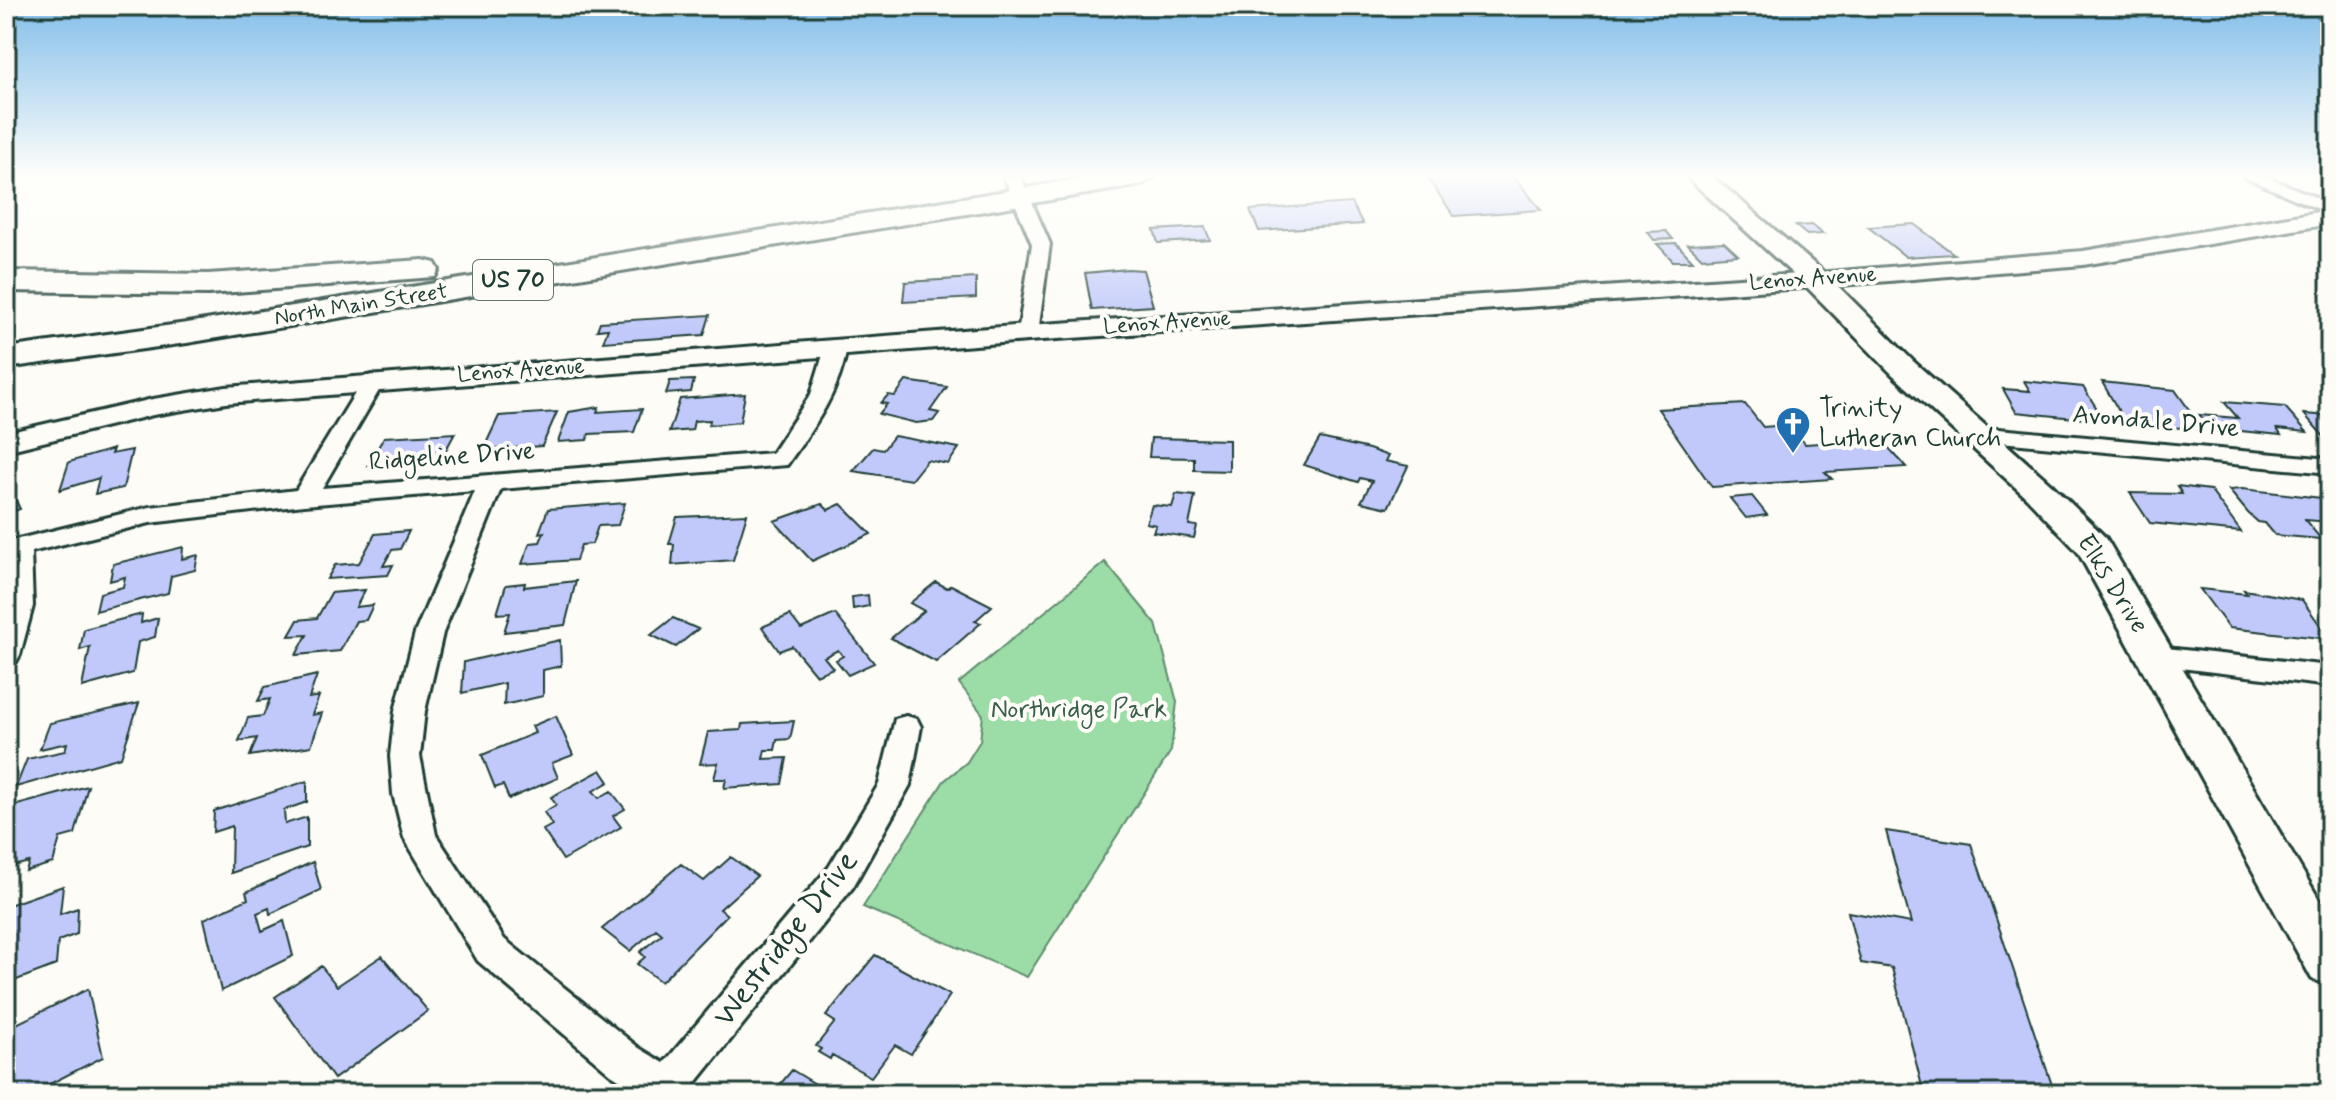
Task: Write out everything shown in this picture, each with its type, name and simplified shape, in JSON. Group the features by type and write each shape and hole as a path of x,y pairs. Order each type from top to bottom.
{"highway":[{"path":"6,281 208,284 423,270"}],"main road":[{"name":"North Main Street","path":"6,331 708,228"},
{"name":"North Main Street","path":"6,358 187,333 767,228"},
{"name":"Elks Drive","path":"1757,228 1816,280 1903,368 2093,546 2330,963"}],"street":[{"path":"1028,333 1041,244 1033,228"},
{"name":"Lenox Avenue","path":"6,442 153,407 226,395 1028,333 1816,280 2083,258 2262,228"},
{"name":"Ridgeline Drive","path":"12,548 150,515 304,497 490,485 779,460 822,400 833,373 836,348"},
{"path":"304,497 373,382"},
{"name":"Avondale Drive","path":"1976,434 2330,466"},
{"path":"490,485 429,633 410,711 405,756 409,794 420,838 491,950 625,1061 666,1090"},
{"path":"6,655 19,606 12,548"},
{"path":"2157,657 2330,676"},
{"name":"Westridge Drive","path":"666,1090 841,877 894,785 906,727"}],"green space":[{"name":"Northridge Park","path":"1105,562 1156,624 1177,702 1171,751 1027,977 863,907 944,781 967,762 980,741 983,715 959,683"}],"building":[{"path":"1206,228 1210,240 1158,243 1154,230"},
{"path":"1258,228 1299,228 1259,231"},
{"path":"1799,228 1816,228 1823,234 1807,235"},
{"path":"1870,228 1920,228 1954,254 1906,257"},
{"path":"1666,231 1673,239 1654,240 1648,232"},
{"path":"1724,242 1738,255 1702,258 1688,244"},
{"path":"1676,243 1693,261 1673,261 1657,244"},
{"path":"1143,270 1153,306 1092,310 1085,273"},
{"path":"976,278 976,298 903,302 905,282"},
{"path":"710,315 704,335 603,342 608,329 597,330 600,322"},
{"path":"694,380 691,392 666,394 670,381"},
{"path":"906,381 947,387 930,411 939,413 933,421 916,423 879,414 887,404 881,403 888,395 895,396"},
{"path":"2024,381 2083,387 2105,421 2016,412 2003,389 2030,391"},
{"path":"2102,382 2175,390 2203,429 2127,425"},
{"path":"745,394 740,422 709,425 710,420 694,421 692,430 669,432 680,399"},
{"path":"2224,402 2285,407 2307,432 2277,429 2281,435 2210,428 2199,415 2238,418"},
{"name":"Trinity Lutheran Church","path":"1745,404 1763,427 1775,426 1785,439 1800,438 1805,444 1881,439 1906,467 1825,472 1832,479 1712,487 1658,409"},
{"path":"599,407 597,412 642,409 634,432 589,434 587,440 558,442 569,412"},
{"path":"557,412 542,446 483,450 499,416"},
{"path":"2304,414 2330,416 2330,439 2325,438"},
{"path":"455,433 441,459 368,465 384,437"},
{"path":"894,436 959,448 948,464 927,460 911,480 853,471 873,448 883,450"},
{"path":"1151,438 1229,440 1229,471 1194,470 1194,458 1149,457"},
{"path":"1320,438 1369,449 1388,456 1385,461 1408,466 1388,508 1361,502 1372,481 1360,478 1358,482 1304,465"},
{"path":"113,449 111,454 132,450 123,488 95,494 99,478 60,490 69,462"},
{"path":"9,486 20,509 6,514 6,487"},
{"path":"2177,486 2210,490 2241,532 2150,523 2130,493 2182,494"},
{"path":"2229,490 2330,499 2330,522 2305,520 2321,539 2275,535 2265,523 2258,522 2248,513"},
{"path":"1176,494 1195,496 1189,525 1197,526 1194,538 1153,532 1156,525 1146,523 1152,505 1172,507"},
{"path":"1752,496 1767,515 1746,518 1730,498"},
{"path":"625,503 618,525 598,526 592,544 581,545 576,560 522,564 530,543 540,542 544,532 539,533 548,509"},
{"path":"822,504 828,510 841,504 871,534 812,561 774,521"},
{"path":"747,514 733,560 672,565 674,544 669,544 677,517"},
{"path":"409,531 400,549 392,550 383,566 393,565 388,575 327,579 335,565 359,563 375,534"},
{"path":"183,547 182,559 198,555 195,570 171,576 168,593 96,611 100,593 123,587 125,577 110,581 113,564"},
{"path":"576,581 565,625 504,632 510,613 497,614 506,585 525,583 524,587"},
{"path":"936,582 947,588 951,585 992,606 975,621 981,623 936,662 891,638 924,611 910,603"},
{"path":"2200,589 2247,594 2244,590 2302,600 2330,639 2229,628"},
{"path":"365,590 356,607 373,605 366,620 356,621 340,651 296,655 307,635 289,636 298,620 317,618 331,593"},
{"path":"868,595 869,606 853,609 852,597"},
{"path":"142,614 141,623 158,618 155,637 138,642 133,673 82,687 90,647 80,650 84,629"},
{"path":"835,614 874,663 848,675 836,660 843,656 838,650 824,657 833,668 816,675 792,646 779,651 762,627 790,615 801,629"},
{"path":"673,618 698,629 676,647 651,635"},
{"path":"560,640 561,666 543,670 543,696 504,705 505,683 462,693 464,662"},
{"path":"317,675 309,698 319,696 312,715 322,713 311,746 250,756 257,738 239,741 248,718 263,716 270,699 258,701 265,687"},
{"path":"139,703 121,757 16,787 27,759 65,751 67,743 40,749 50,723"},
{"path":"556,716 573,755 552,763 558,778 509,799 503,785 495,788 482,755 535,733 532,726"},
{"path":"794,721 790,739 777,740 775,750 765,750 763,759 787,758 782,784 724,788 726,779 714,779 718,763 700,764 708,732 741,730 742,724"},
{"path":"601,770 609,782 593,791 599,798 611,791 625,809 613,816 621,827 563,860 543,830 552,825 544,812 556,805 551,797"},
{"path":"307,781 307,802 284,810 285,824 307,817 307,847 231,873 232,826 213,832 214,811"},
{"path":"88,786 75,834 60,838 53,863 26,871 29,862 6,868 6,808"},
{"path":"1886,831 1971,844 2055,1094 1924,1094 1892,968 1861,963 1848,912 1911,923"},
{"path":"731,857 757,876 720,909 727,915 661,982 637,964 645,957 640,952 662,934 656,929 630,951 602,929 681,864 704,881"},
{"path":"313,862 321,890 270,914 269,908 257,913 262,931 284,921 293,956 221,991 204,919 248,899 246,892"},
{"path":"63,886 60,914 78,908 77,934 58,941 56,965 6,984 6,906"},
{"path":"875,955 950,995 911,1054 895,1045 871,1077 832,1055 830,1059 818,1052 821,1049 816,1046 835,1022 826,1016"},
{"path":"382,956 428,1011 334,1079 275,997 321,966 337,986"},
{"path":"88,989 103,1057 30,1094 6,1094 6,1029"},
{"path":"792,1070 832,1094 772,1094"}],"place":[{"name":"Trinity Lutheran Church","path":"1793,455"}]}
